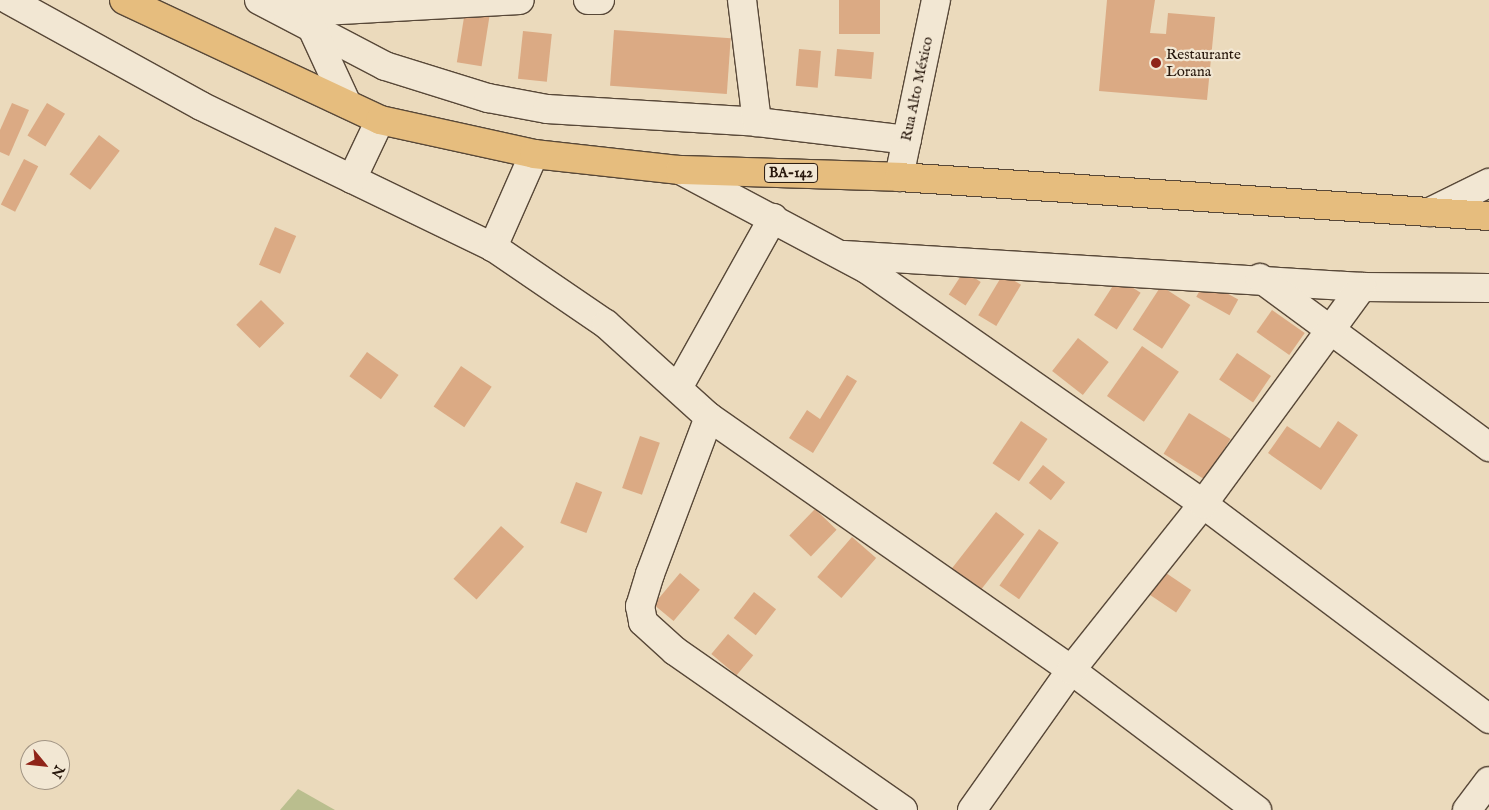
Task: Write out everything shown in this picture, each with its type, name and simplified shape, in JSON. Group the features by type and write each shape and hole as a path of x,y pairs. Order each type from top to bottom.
{"main road":[{"name":"BA-142","path":"124,0 380,120 534,154 680,170 899,177 1489,216"}],"street":[{"path":"9,0 46,9 201,106 493,247 563,290 678,388 709,417 1071,670 1258,810"},
{"path":"259,0 385,66 488,98 547,109 757,122 907,140"},
{"path":"287,13 520,0"},
{"path":"588,0 600,0"},
{"path":"742,0 757,122"},
{"name":"Rua Alto México","path":"899,177 936,0"},
{"path":"311,26 347,104"},
{"path":"352,179 380,120"},
{"path":"493,247 534,154"},
{"path":"680,170 842,255 1203,504 1489,719"},
{"path":"1430,212 1489,183"},
{"path":"678,388 773,218"},
{"path":"842,255 1260,278 1362,286 1489,288"},
{"path":"1260,278 1331,334 1489,447"},
{"path":"972,810 1071,670 1203,504 1331,334 1362,286"},
{"path":"709,417 643,595 644,622 675,651 903,810"},
{"path":"1467,810 1489,781"}],"green space":[{"path":"298,789 335,810 280,810"}],"building":[{"path":"839,0 880,0 880,34 839,34"},
{"name":"Restaurante Lorana","path":"1107,0 1155,0 1150,33 1166,34 1168,13 1215,17 1207,100 1099,91"},
{"path":"465,11 490,15 482,66 457,62"},
{"path":"614,30 731,38 727,94 610,86"},
{"path":"523,31 552,34 547,82 518,79"},
{"path":"799,49 821,51 818,88 796,86"},
{"path":"837,49 874,52 872,79 835,76"},
{"path":"12,103 29,110 9,156 0,152 0,130"},
{"path":"47,103 65,114 45,146 27,136"},
{"path":"99,135 120,151 90,190 70,174"},
{"path":"24,159 38,166 15,212 1,204"},
{"path":"275,227 296,236 280,274 259,265"},
{"path":"964,271 981,282 966,305 949,294"},
{"path":"1003,274 1021,285 996,326 978,315"},
{"path":"1118,278 1141,293 1117,330 1094,315"},
{"path":"1205,281 1238,299 1230,315 1196,297"},
{"path":"1161,286 1190,305 1162,349 1133,330"},
{"path":"261,300 284,323 260,348 236,325"},
{"path":"1272,310 1305,333 1289,355 1257,332"},
{"path":"1078,338 1109,362 1083,395 1052,371"},
{"path":"1142,346 1179,372 1144,422 1107,396"},
{"path":"367,352 399,375 381,399 349,376"},
{"path":"1237,353 1271,376 1253,402 1219,380"},
{"path":"461,366 492,387 464,427 434,407"},
{"path":"847,375 857,381 813,453 789,438 807,410 820,419"},
{"path":"1189,413 1231,439 1205,480 1164,454"},
{"path":"1021,421 1048,439 1019,481 992,463"},
{"path":"1338,421 1358,435 1321,490 1268,453 1287,426 1320,448"},
{"path":"640,436 660,443 642,495 622,488"},
{"path":"1043,465 1065,482 1051,500 1029,483"},
{"path":"576,482 602,492 586,533 560,523"},
{"path":"815,509 837,530 811,556 789,536"},
{"path":"996,512 1024,534 979,592 950,570"},
{"path":"501,526 524,547 477,600 453,579"},
{"path":"1039,529 1059,543 1019,599 999,586"},
{"path":"852,537 876,558 841,598 817,577"},
{"path":"1163,571 1191,590 1176,612 1148,593"},
{"path":"680,573 700,590 674,621 654,604"},
{"path":"754,592 776,609 756,635 734,618"},
{"path":"728,634 753,655 737,675 711,654"}],"place":[{"name":"Restaurante Lorana","path":"1156,63"}]}
